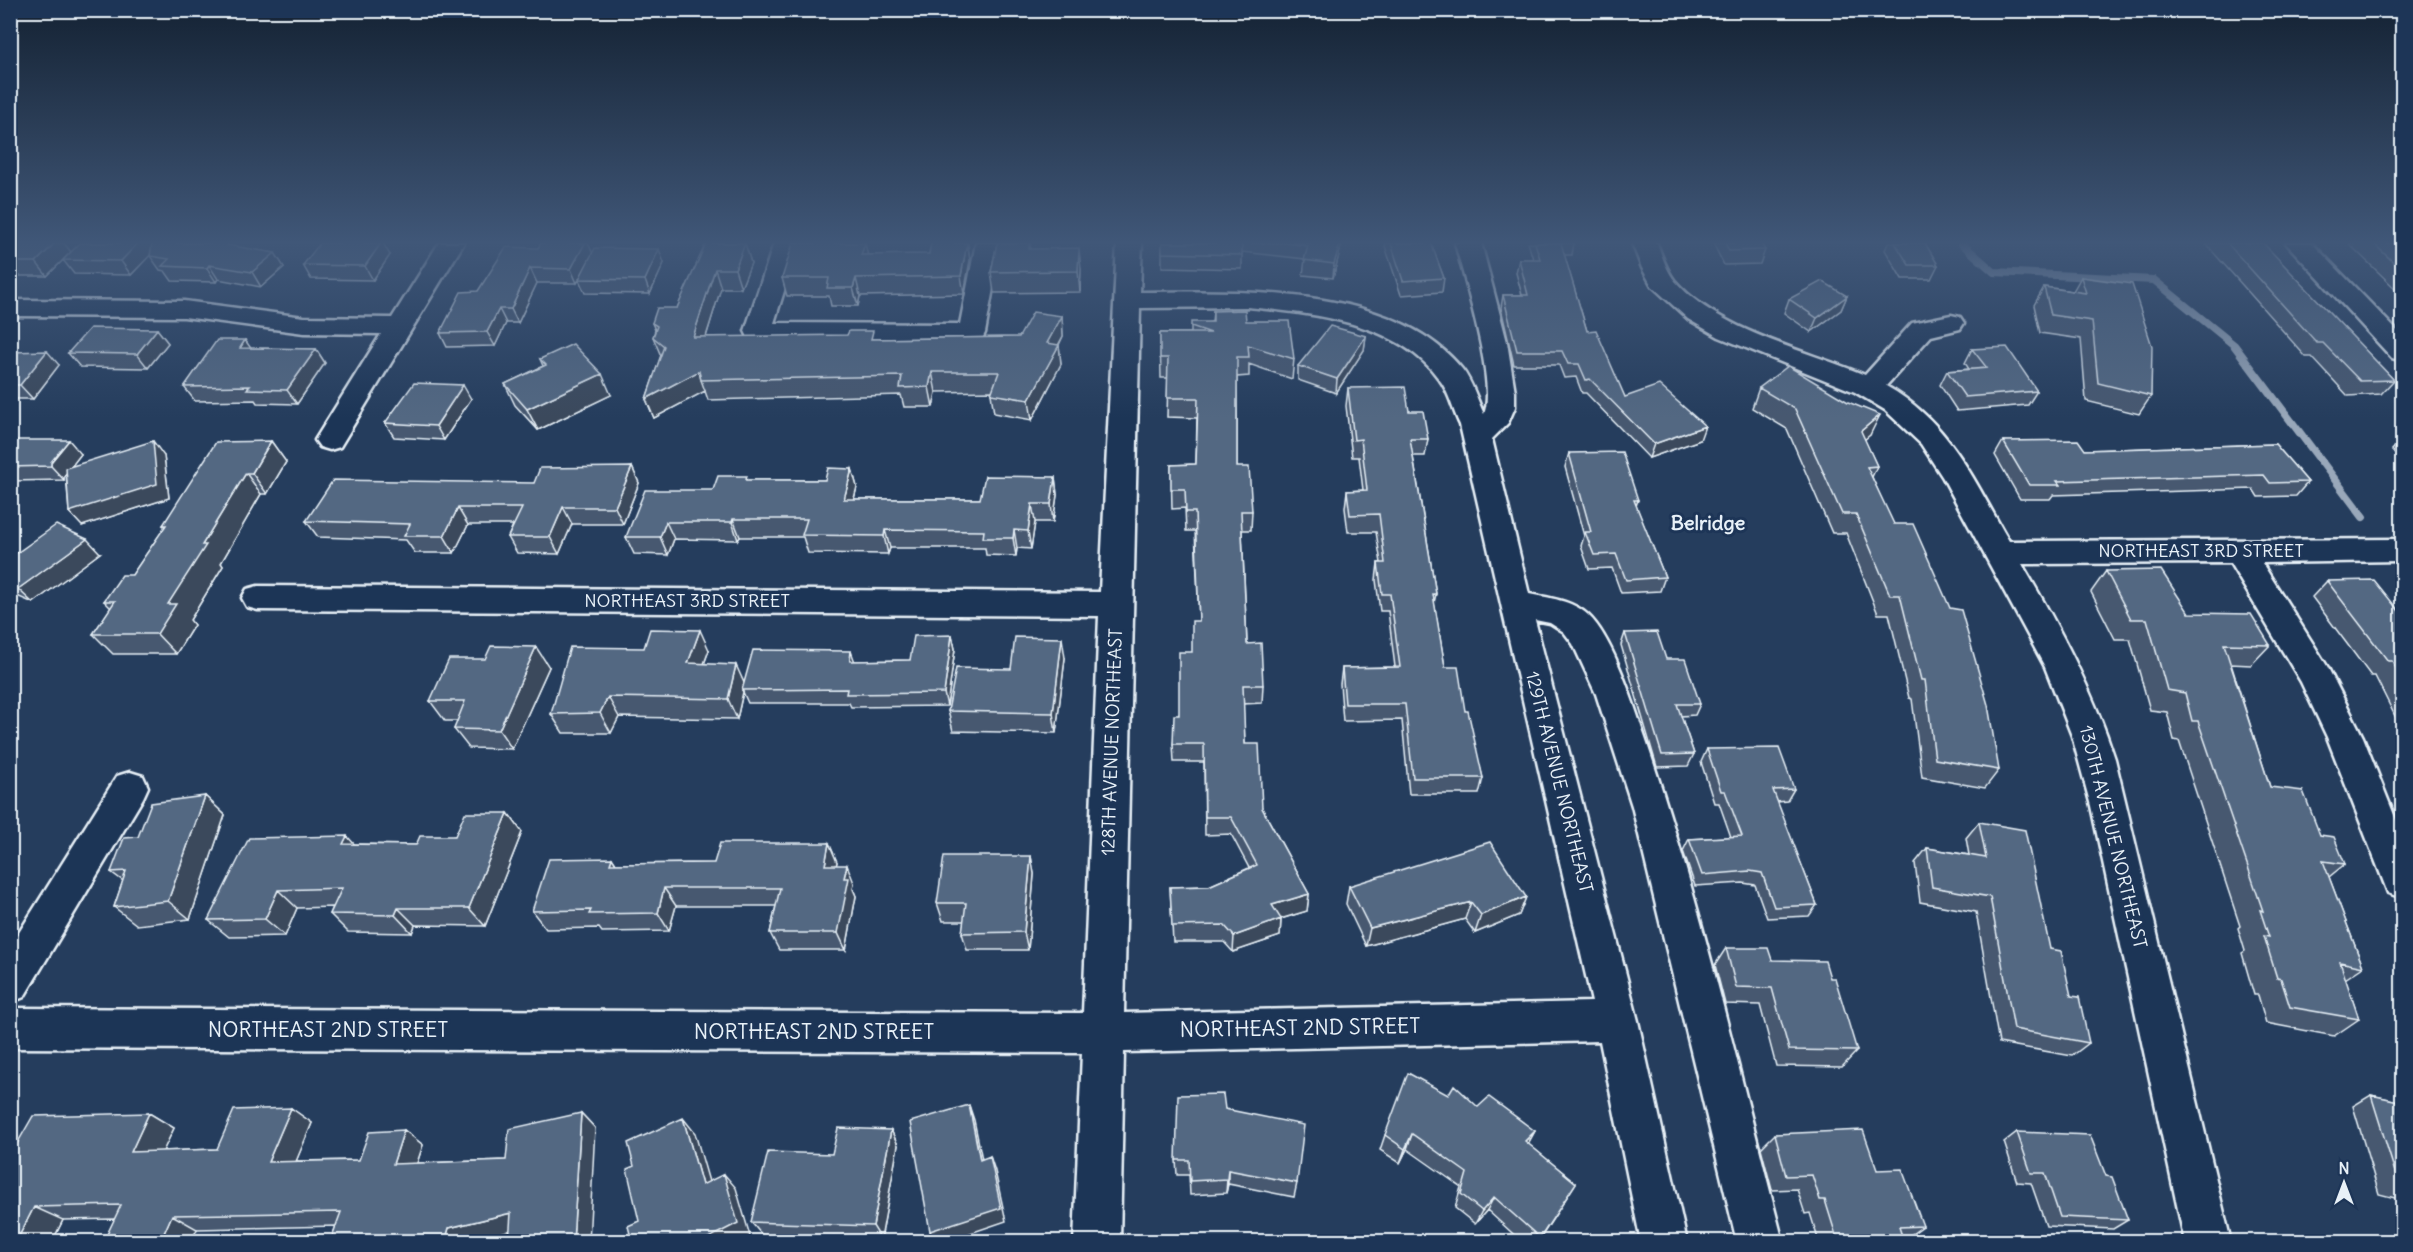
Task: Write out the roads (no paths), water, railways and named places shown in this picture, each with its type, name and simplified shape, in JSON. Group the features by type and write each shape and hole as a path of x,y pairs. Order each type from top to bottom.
{"street":[{"path":"330,440 414,301"},
{"path":"767,301 758,331 972,333 978,301"},
{"name":"128TH AVENUE NORTHEAST","path":"1097,1242 1116,604 1128,301"},
{"name":"129TH AVENUE NORTHEAST","path":"1272,301 1354,315 1417,341 1452,375 1477,436 1515,604 1617,1021 1664,1242"},
{"path":"1477,436 1494,423 1501,406 1493,342 1483,301"},
{"name":"130TH AVENUE NORTHEAST","path":"1684,301 1699,313 1753,342 1869,388 1889,399 1922,426 1937,446 1999,553 2064,670 2095,751 2208,1242"},
{"path":"2355,301 2403,351"},
{"path":"10,308 184,309 304,325 398,326"},
{"path":"1869,388 1922,329 1951,323"},
{"name":"NORTHEAST 3RD STREET","path":"1999,553 2403,550"},
{"path":"2239,551 2315,676 2345,737 2403,881"},
{"name":"NORTHEAST 3RD STREET","path":"258,598 1116,604"},
{"path":"1515,604 1558,612 1576,623 1587,637 1613,694 1650,806 1760,1242"},
{"path":"10,984 130,787"},
{"name":"NORTHEAST 2ND STREET","path":"10,1028 1103,1033 1617,1021"}],"waterway":[{"path":"2180,301 2234,345 2363,517"}],"district":[{"name":"Belridge","path":"1708,523"}]}
